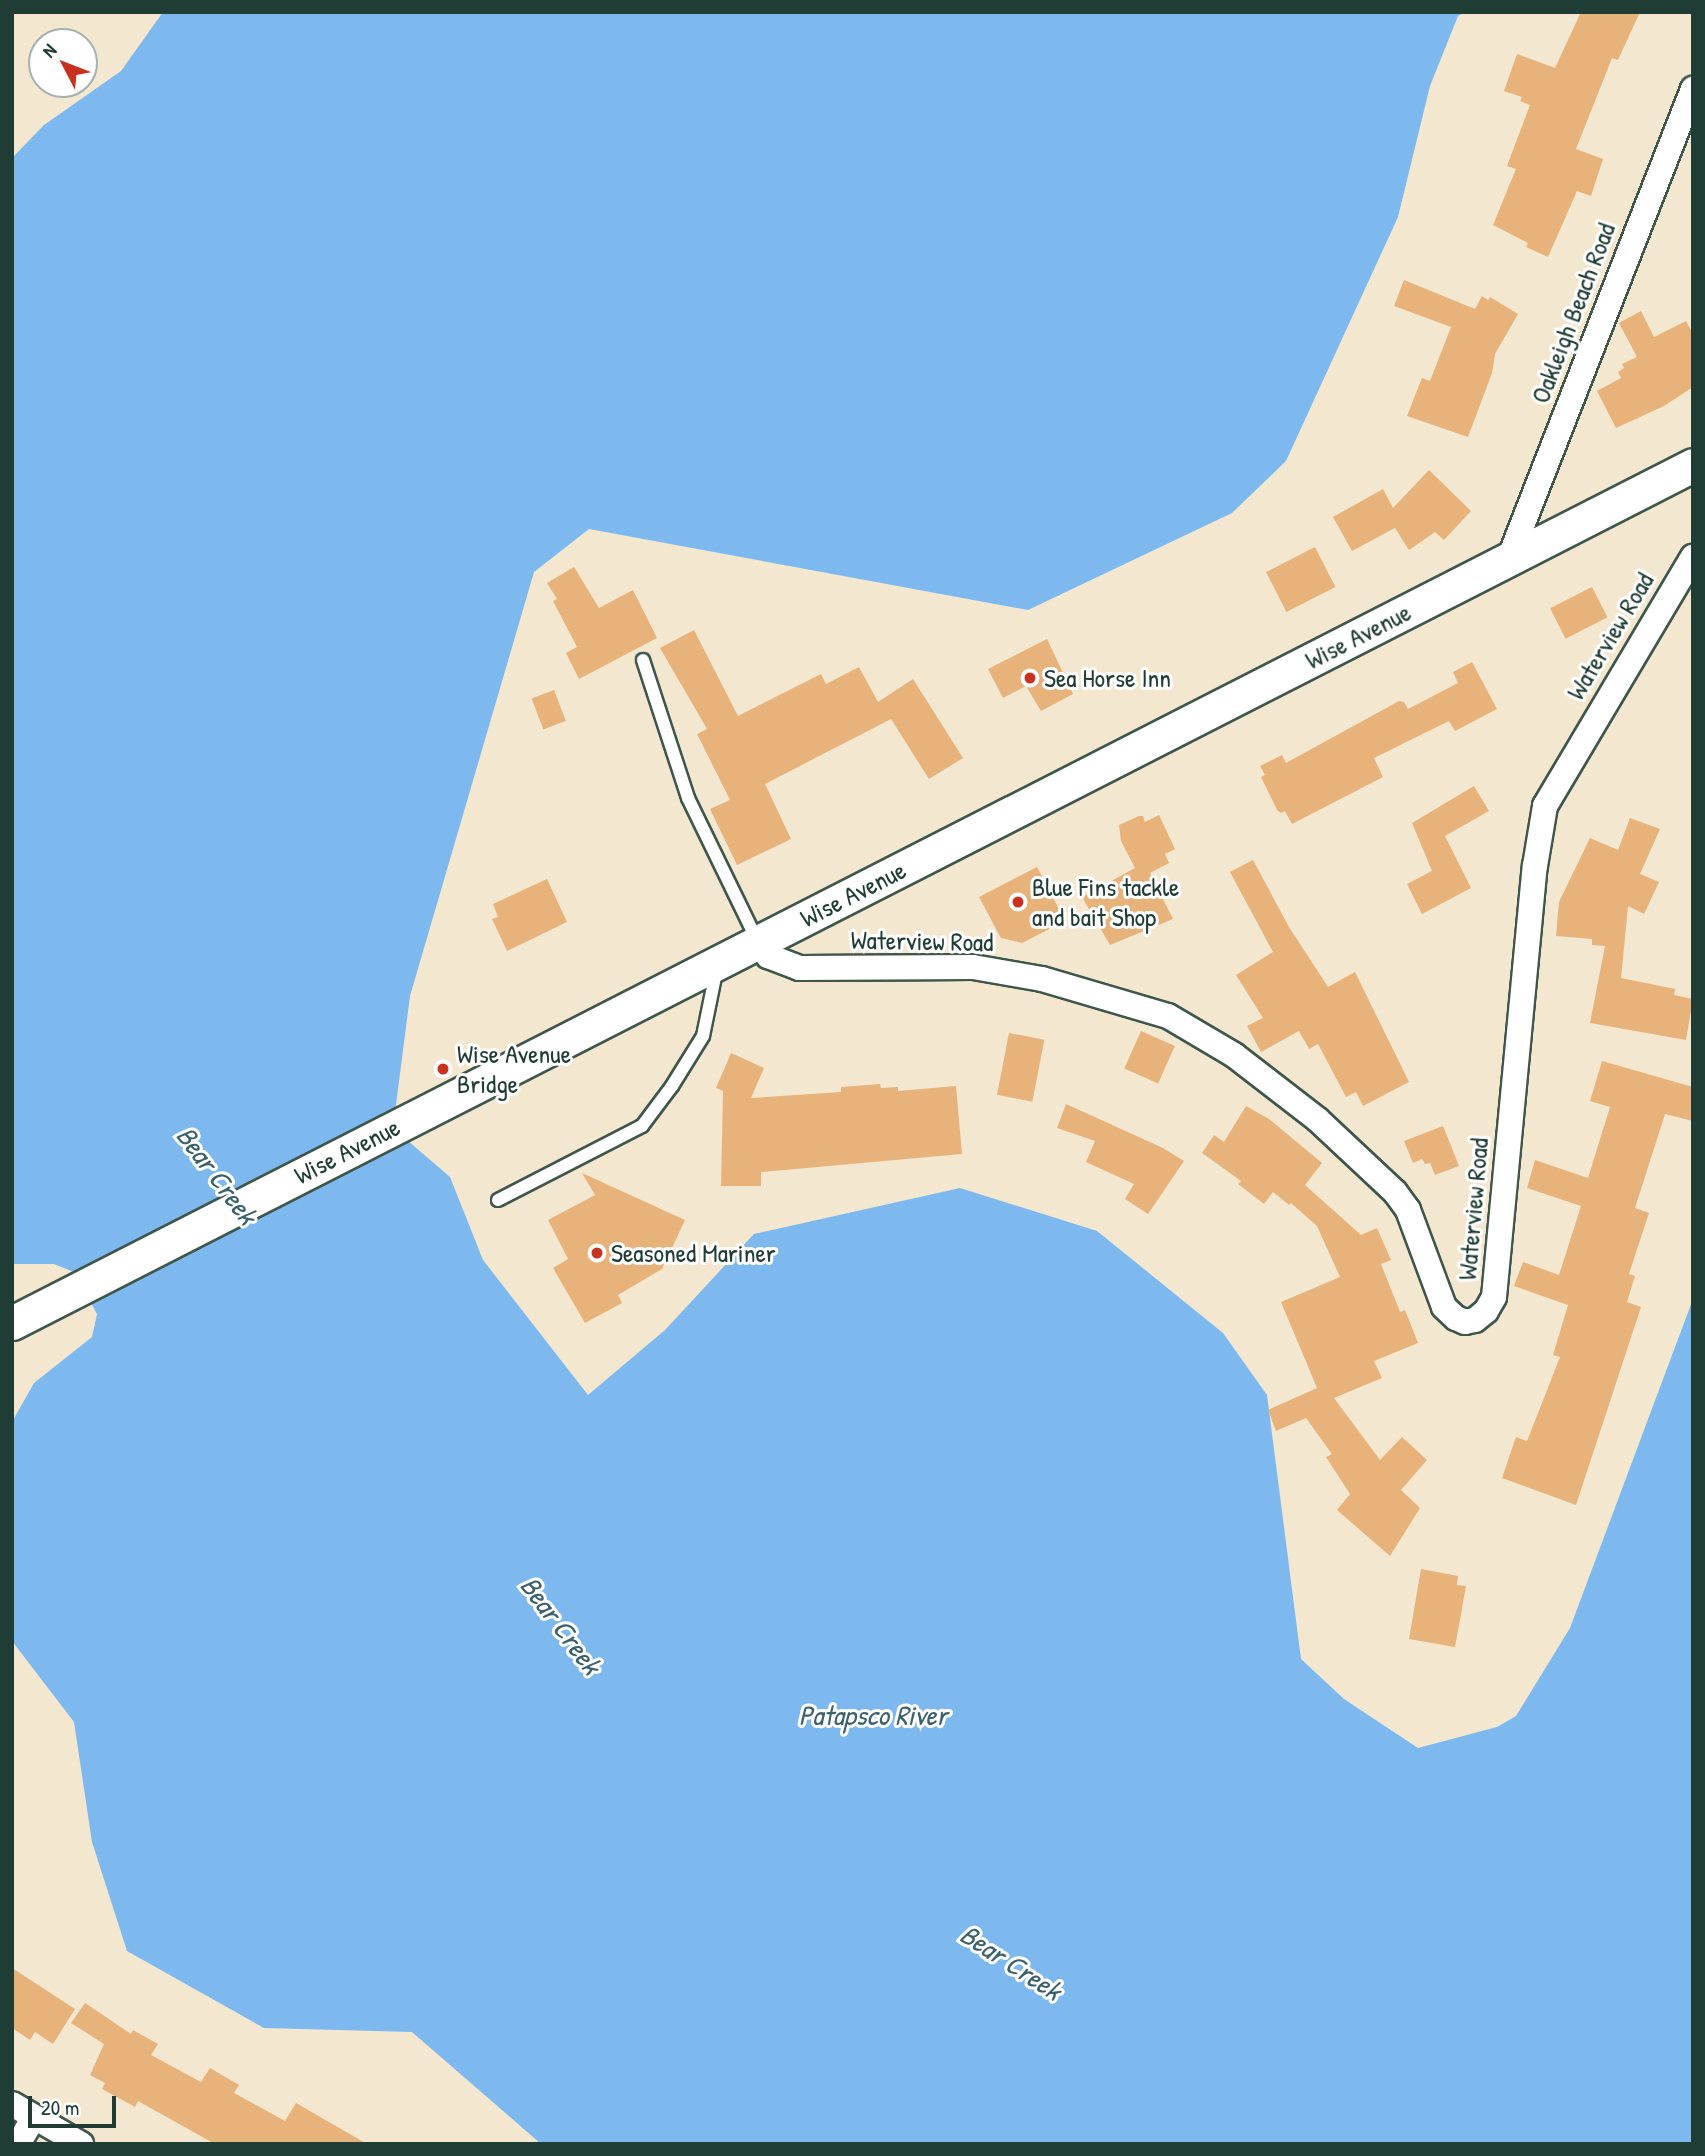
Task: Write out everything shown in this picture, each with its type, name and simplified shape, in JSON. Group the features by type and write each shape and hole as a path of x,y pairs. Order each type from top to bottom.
{"main road":[{"name":"Wise Avenue","path":"12,1323 1693,464"}],"street":[{"name":"Oakleigh Beach Road","path":"1509,559 1693,89"},
{"name":"Waterview Road","path":"759,942 768,956 799,968 973,967 1087,991 1179,1022 1234,1055 1318,1120 1395,1192 1408,1210 1444,1307 1465,1322 1475,1320 1486,1311 1494,1297 1535,866 1545,806 1693,557"},
{"path":"12,2104 81,2144"},
{"path":"18,2144 34,2117"}],"lane":[{"path":"643,660 688,797 759,942"},
{"path":"498,1200 642,1126 672,1086 703,1036 718,963"}],"water":[{"name":"Patapsco River","path":"163,12 1465,12 1458,16 1430,86 1398,217 1286,461 1232,513 1028,610 589,529 534,572 410,996 393,1128 450,1177 483,1260 588,1395 665,1330 754,1234 960,1188 1097,1231 1223,1333 1267,1395 1301,1659 1344,1699 1418,1748 1497,1727 1516,1716 1570,1628 1693,1299 1693,2144 541,2144 412,2032 264,2028 127,1951 92,1842 74,1722 12,1641 12,1422 34,1383 92,1337 97,1314 74,1272 54,1264 12,1264 12,158 44,125 82,98 98,98 98,87 121,71"}],"building":[{"path":"1581,12 1640,12 1618,60 1612,58 1576,149 1603,159 1591,196 1577,191 1548,257 1526,247 1528,243 1493,225 1516,169 1507,166 1530,105 1520,101 1522,97 1504,91 1517,54 1555,68"},
{"path":"1404,280 1475,309 1482,296 1488,300 1490,297 1518,314 1495,354 1492,373 1468,437 1407,416 1422,378 1430,381 1451,327 1394,306"},
{"path":"1641,311 1654,337 1686,321 1693,334 1693,387 1664,406 1616,428 1597,391 1621,378 1618,372 1624,368 1622,364 1637,357 1619,323"},
{"path":"1429,470 1471,511 1444,540 1435,532 1409,550 1395,528 1352,551 1333,517 1383,489 1393,508"},
{"path":"1315,547 1335,587 1286,612 1266,572"},
{"path":"574,567 599,608 633,590 657,638 579,679 566,653 577,647 553,601 557,599 547,583"},
{"path":"1592,587 1607,617 1566,639 1550,608"},
{"path":"694,630 738,716 821,674 826,684 859,667 878,702 913,679 963,758 929,779 891,719 765,784 791,839 737,865 710,809 730,800 697,734 707,729 660,648"},
{"name":"Sea Horse Inn","path":"1047,639 1073,694 1041,711 1026,686 1003,698 988,669"},
{"path":"1472,662 1497,709 1455,731 1449,721 1374,758 1383,777 1292,824 1285,811 1281,813 1277,810 1261,777 1265,775 1260,766 1282,755 1286,763 1399,701 1404,702 1408,709 1458,683 1453,672"},
{"path":"554,690 566,721 543,729 532,699"},
{"path":"1474,786 1489,811 1445,836 1471,888 1422,914 1407,884 1432,871 1412,823"},
{"path":"1159,815 1175,849 1165,854 1169,863 1150,873 1173,919 1110,945 1082,897 1135,868 1121,841 1119,825 1139,816 1143,816 1145,822"},
{"path":"1630,818 1660,829 1640,874 1659,882 1644,914 1628,906 1621,978 1675,989 1674,995 1693,999 1686,1040 1590,1023 1605,946 1592,945 1592,939 1556,936 1559,902 1590,838 1618,850"},
{"path":"1253,860 1289,927 1328,987 1355,972 1409,1082 1363,1106 1356,1092 1346,1097 1318,1044 1309,1049 1299,1031 1261,1052 1247,1026 1263,1018 1236,975 1273,952 1230,872"},
{"name":"Blue Fins tackle and bait Shop","path":"1037,867 1065,921 1022,943 1001,938 979,897"},
{"path":"547,879 567,922 507,951 492,919 498,917 493,904"},
{"path":"1141,1031 1175,1046 1158,1084 1124,1068"},
{"path":"1009,1033 1044,1040 1032,1102 997,1095"},
{"path":"731,1053 764,1068 751,1098 841,1092 841,1087 880,1084 881,1088 898,1087 898,1091 956,1086 962,1154 761,1172 761,1186 721,1186 723,1091 716,1088"},
{"path":"1602,1061 1693,1087 1693,1121 1665,1114 1635,1208 1649,1213 1629,1274 1635,1276 1627,1302 1641,1307 1576,1505 1502,1478 1516,1437 1527,1441 1560,1357 1553,1355 1568,1305 1514,1286 1523,1262 1559,1275 1581,1206 1527,1188 1535,1160 1588,1178 1610,1107 1590,1101"},
{"path":"1066,1104 1163,1148 1184,1161 1148,1214 1125,1199 1134,1184 1086,1162 1095,1141 1057,1128"},
{"path":"1246,1106 1269,1119 1322,1163 1305,1185 1361,1235 1377,1228 1391,1260 1381,1264 1400,1312 1405,1310 1418,1343 1374,1361 1382,1378 1334,1398 1380,1460 1402,1437 1427,1460 1401,1490 1420,1508 1390,1556 1337,1510 1350,1494 1326,1457 1332,1454 1306,1418 1276,1431 1268,1410 1317,1388 1281,1302 1340,1277 1317,1226 1291,1203 1289,1205 1273,1192 1264,1204 1238,1184 1241,1181 1202,1153 1214,1135 1224,1142"},
{"path":"1443,1126 1459,1166 1435,1175 1430,1163 1425,1164 1422,1159 1413,1163 1404,1141"},
{"path":"582,1173 685,1220 662,1269 618,1295 622,1303 585,1323 553,1268 568,1259 548,1220 595,1195"},
{"path":"1421,1569 1458,1576 1457,1585 1466,1586 1455,1647 1409,1639"},
{"path":"12,1968 75,2009 53,2044 35,2032 30,2040 12,2028"},
{"path":"85,2003 131,2034 133,2030 158,2044 151,2055 201,2082 210,2068 239,2085 234,2093 285,2121 296,2103 367,2144 215,2144 138,2101 135,2107 102,2089 105,2083 90,2075 104,2044 71,2023"}],"place":[{"name":"Sea Horse Inn","path":"1030,678"},
{"name":"Blue Fins tackle and bait Shop","path":"1018,902"},
{"name":"Wise Avenue Bridge","path":"443,1069"},
{"name":"Seasoned Mariner","path":"597,1253"}],"water label":[{"name":"Bear Creek","path":"217,1175"},
{"name":"Bear Creek","path":"561,1625"},
{"name":"Bear Creek","path":"1011,1962"}]}
